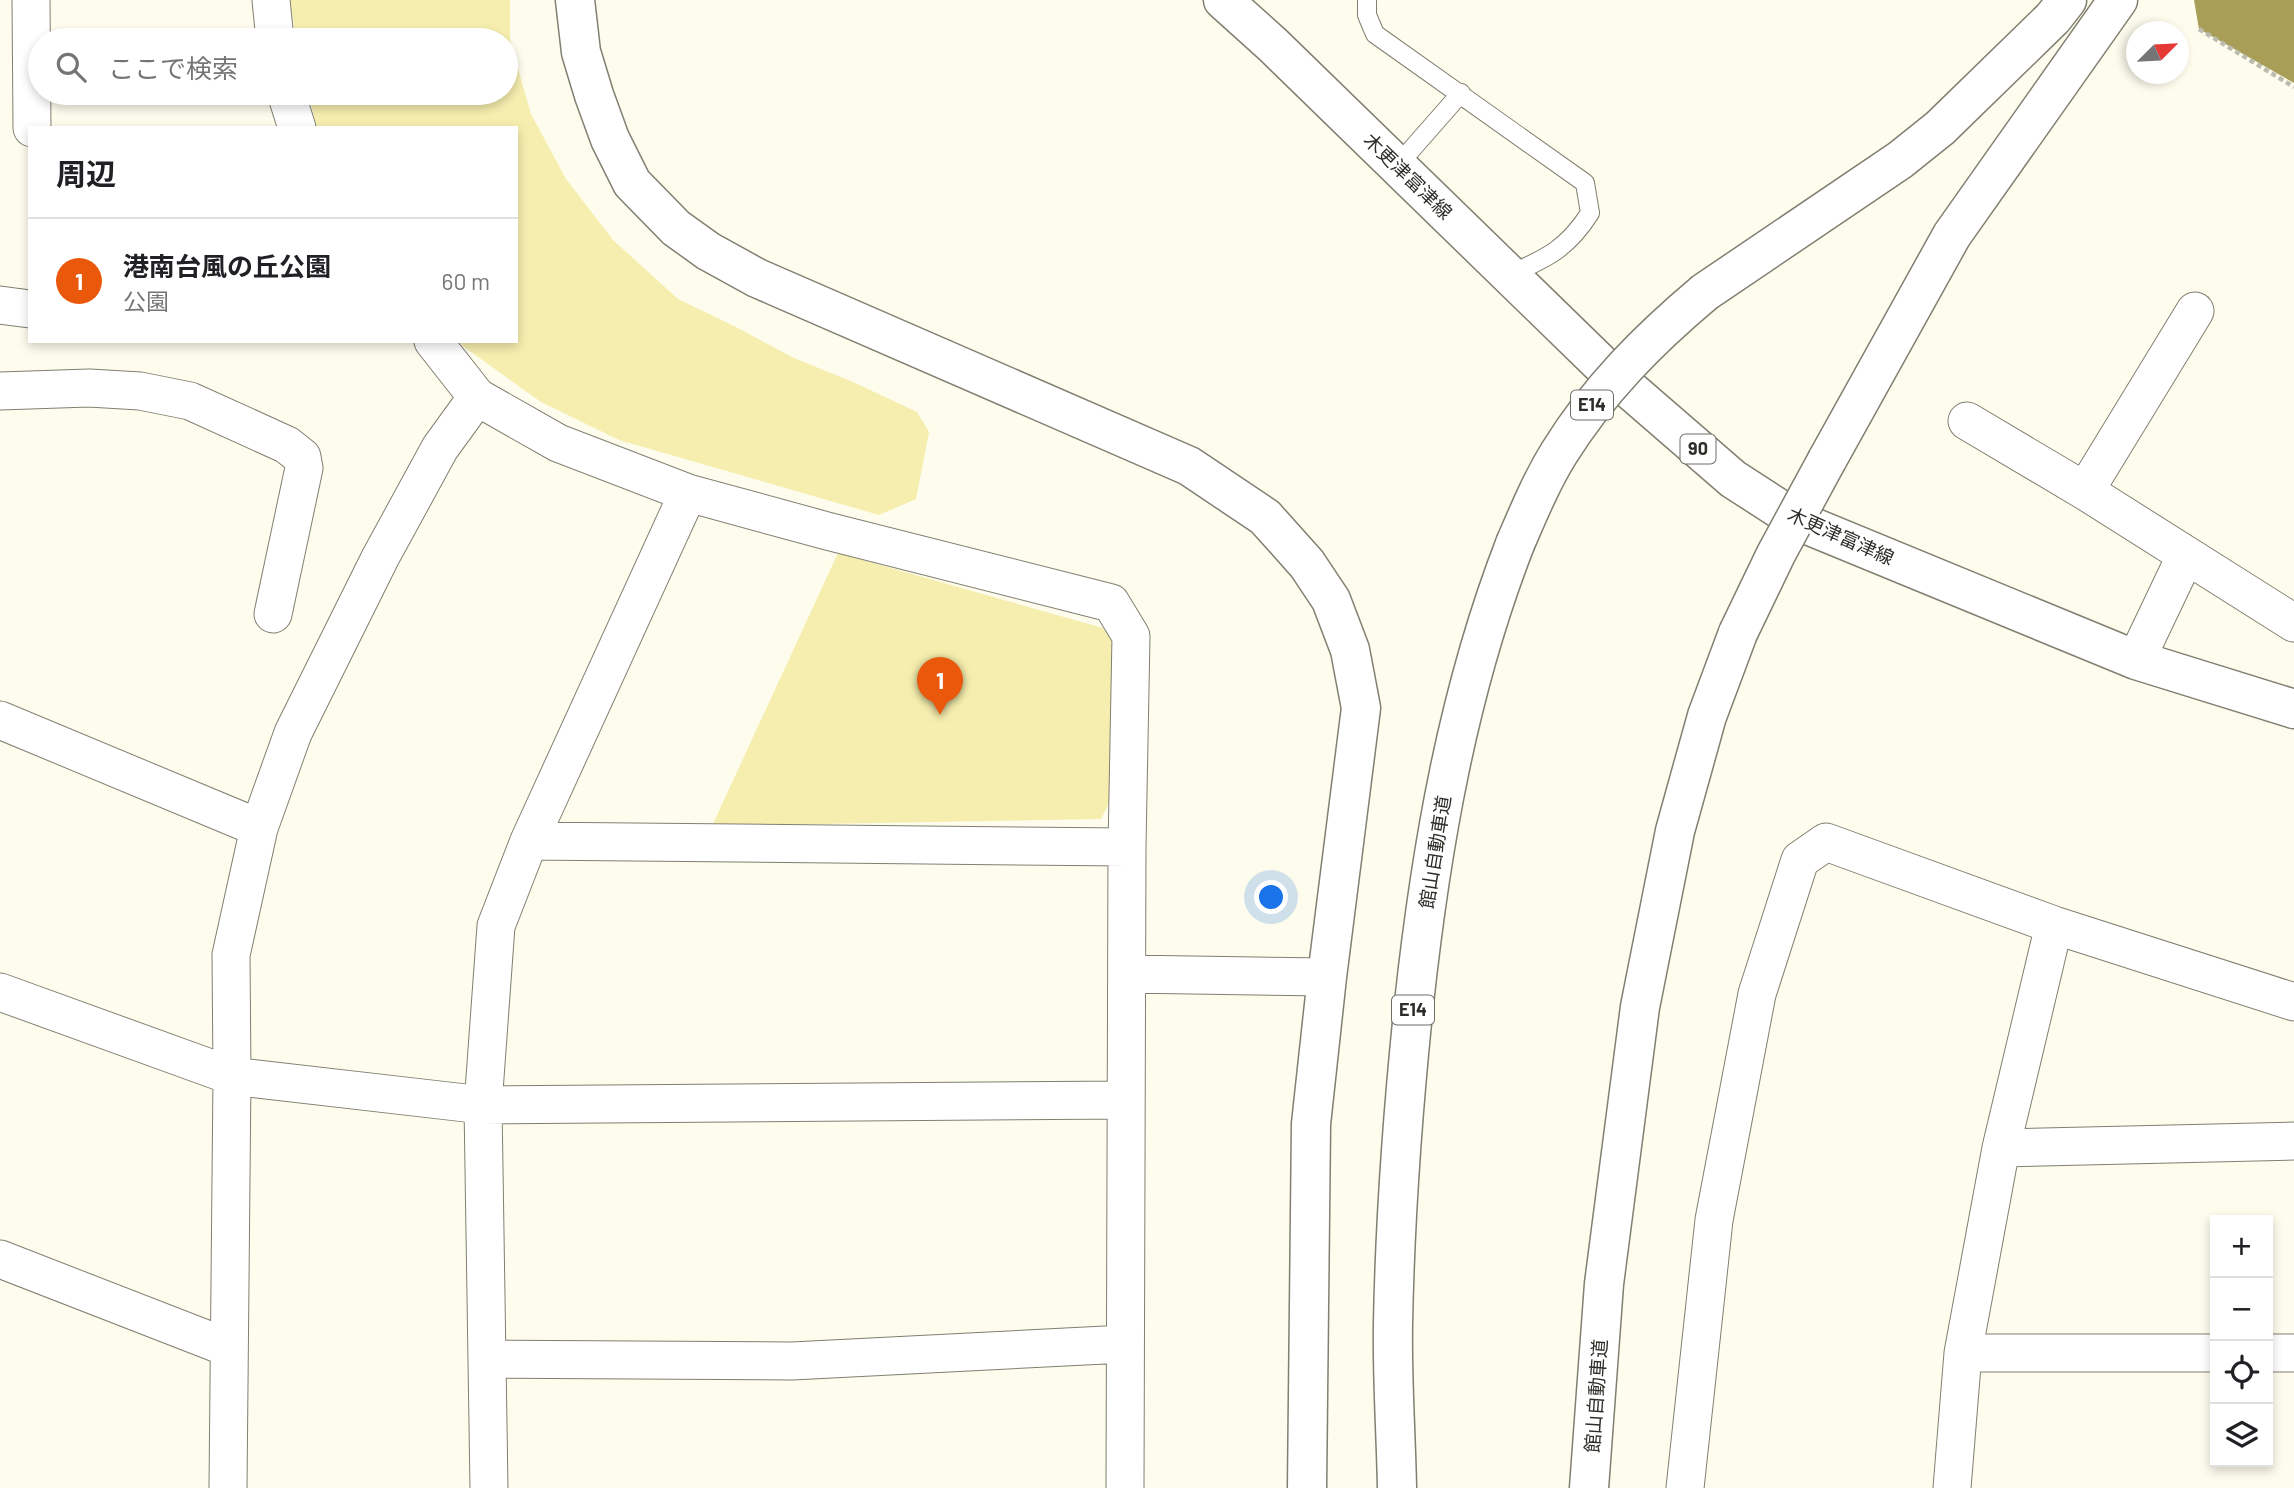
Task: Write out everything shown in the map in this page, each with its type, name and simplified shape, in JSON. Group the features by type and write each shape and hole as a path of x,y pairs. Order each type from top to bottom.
{"main road":[{"path":"576,0 581,52 610,139 632,183 676,228 709,251 757,278 1189,466 1265,517 1307,564 1331,600 1350,650 1361,708 1311,1124 1307,1488"},
{"name":"木更津富津線","path":"1223,0 1273,45 1606,369 1733,479 1798,521 2136,660 2294,709"},
{"name":"館山自動車道","path":"1397,1488 1393,1326 1404,1101 1421,937 1446,782 1474,667 1495,595 1536,496 1559,454 1604,389 1654,336 1705,292 1900,160 1930,136 2002,69 2053,18 2067,0"},
{"name":"館山自動車道","path":"1589,1488 1604,1284 1640,1007 1675,831 1707,716 1738,634 1776,554 1952,235 2118,0"}],"street":[{"path":"31,0 31,28"},
{"path":"271,0 274,28"},
{"path":"32,105 32,126"},
{"path":"290,105 296,126"},
{"path":"0,305 28,309"},
{"path":"2085,491 2195,311"},
{"path":"435,343 477,397 558,443 688,493 1111,603 1131,636 1125,1100 1125,1488"},
{"path":"0,391 89,388 139,391 190,401 287,445 302,457 304,468 273,614"},
{"path":"228,1488 231,955 259,828 293,733 380,558 440,448 477,397"},
{"path":"1967,421 2085,491 2294,623"},
{"path":"489,1488 483,1105 496,926 529,841 688,493"},
{"path":"2136,660 2186,555"},
{"path":"0,720 259,828"},
{"path":"529,841 1127,847"},
{"path":"1685,1488 1714,1220 1757,994 1800,860 1826,842 2053,925 2294,1002"},
{"path":"1952,1488 1962,1353 2001,1148 2053,925"},
{"path":"1127,974 1327,977"},
{"path":"0,992 232,1076 483,1105 1125,1100"},
{"path":"2001,1148 2294,1141"},
{"path":"0,1259 229,1348"},
{"path":"487,1359 792,1361 1125,1344"},
{"path":"1962,1353 2210,1353"},
{"path":"2273,1353 2294,1353"}],"lane":[{"path":"1367,0 1367,15 1375,34 1585,183 1590,213 1577,233 1548,258 1509,275"},
{"path":"1397,166 1461,93"}],"path":[{"path":"2199,29 2294,87"}],"shaded area":[{"path":"290,0 510,0 510,28 294,28"},
{"path":"2194,0 2294,0 2294,83 2199,29"},
{"path":"518,69 531,114 566,179 613,240 678,299 794,358 917,412 929,432 916,499 879,515 619,440 541,402 461,343 518,343 518,126 316,126 311,105 518,105"},
{"path":"838,553 1103,628 1115,642 1117,787 1101,819 712,826"}],"place":[{"name":"港南台風の丘公園","path":"940,715"}]}
